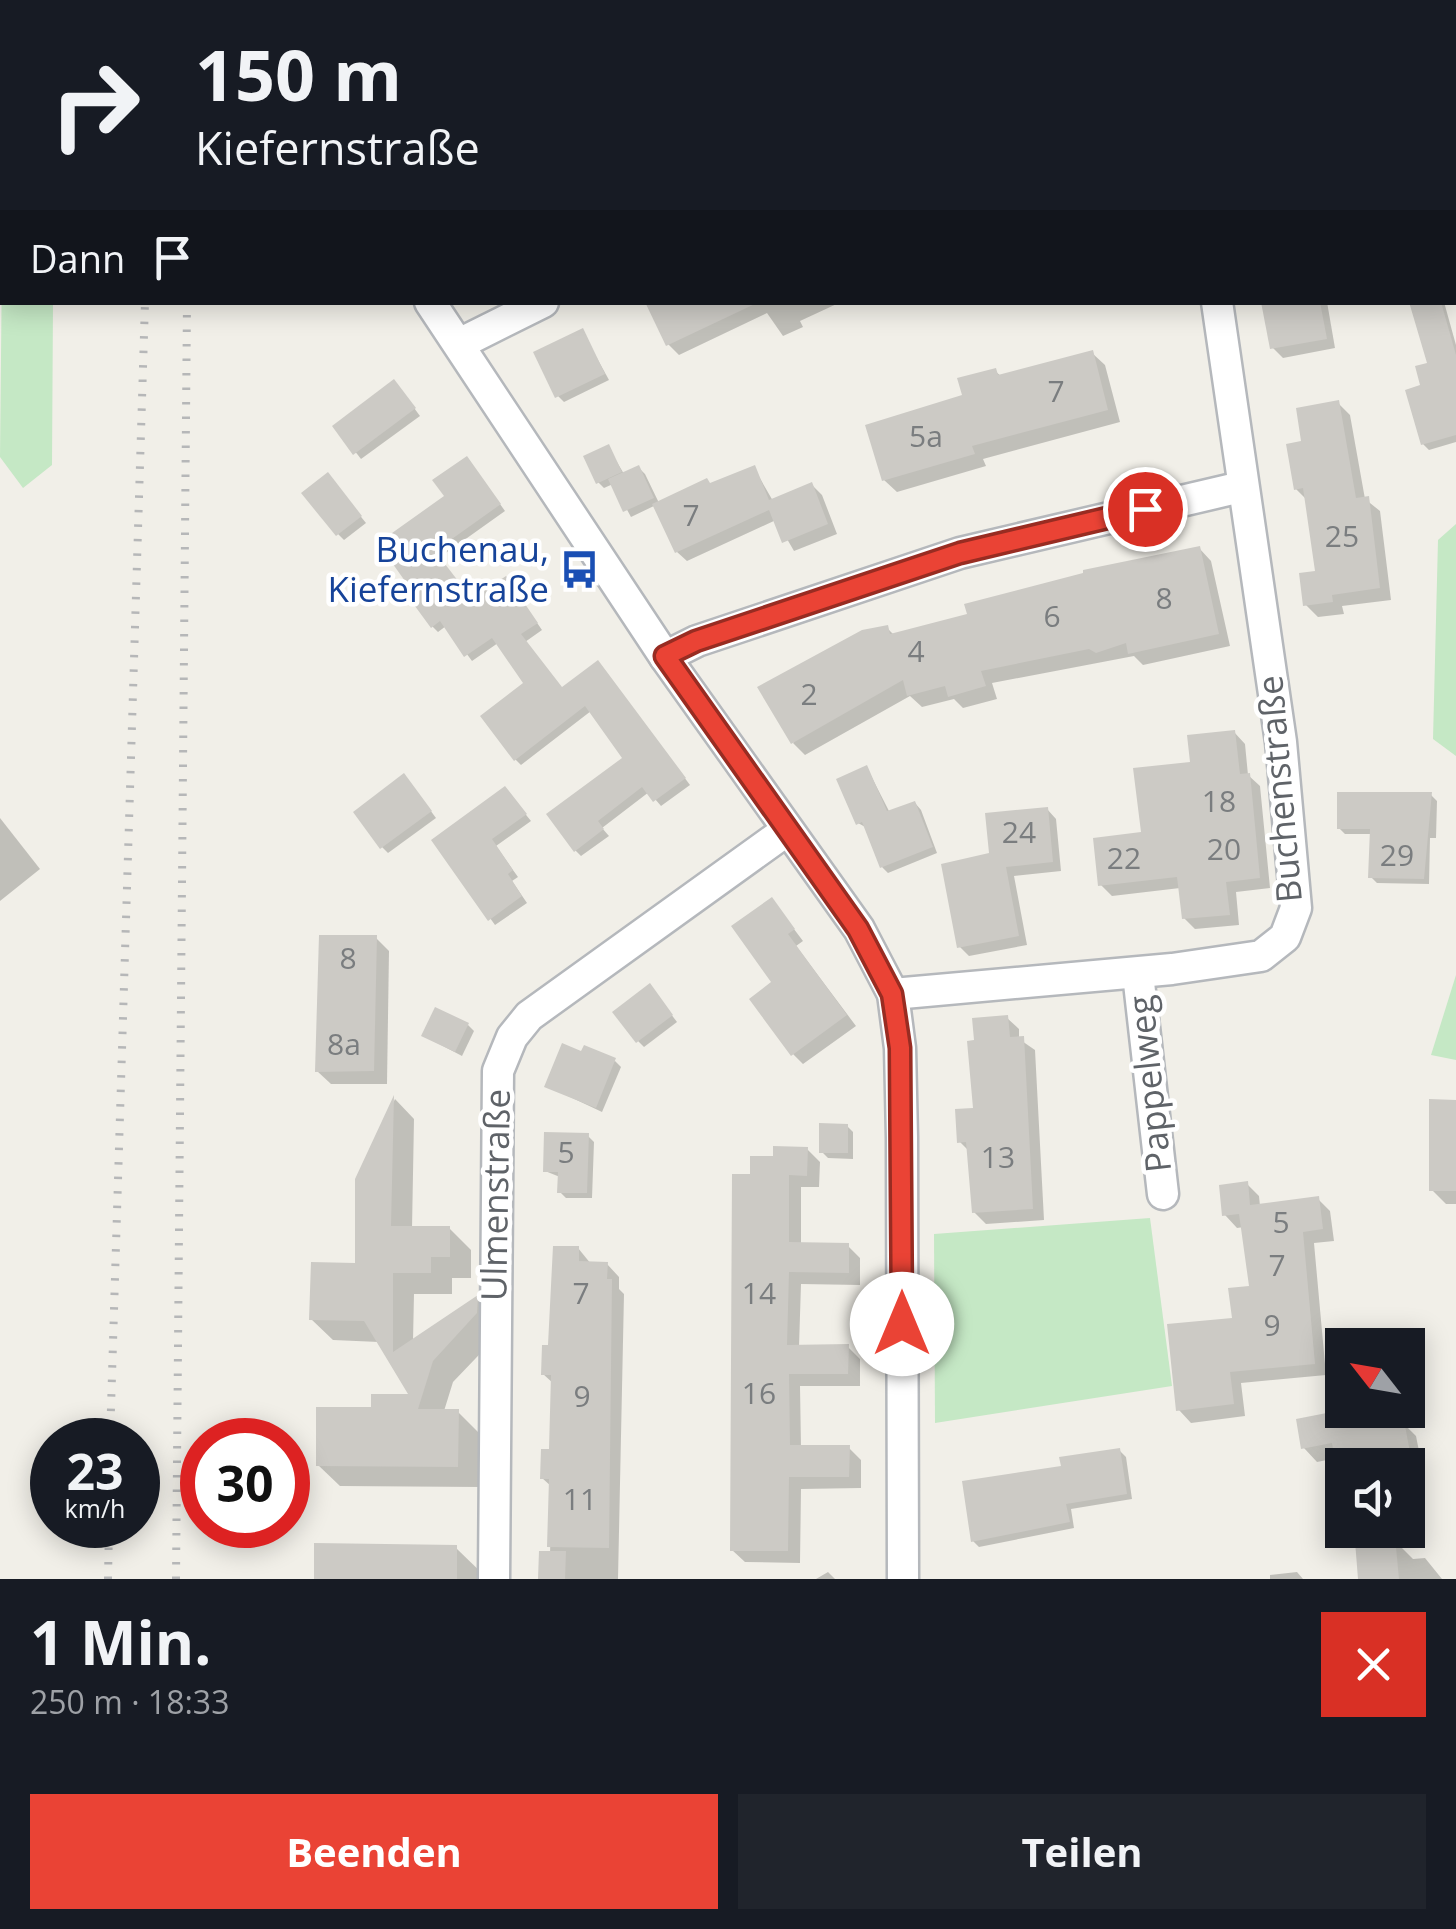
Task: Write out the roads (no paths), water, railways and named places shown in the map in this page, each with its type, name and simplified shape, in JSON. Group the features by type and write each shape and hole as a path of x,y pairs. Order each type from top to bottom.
{"street":[{"path":"432,305 665,656 858,929 892,994 900,1048 902,1579"},
{"path":"459,344 537,305"},
{"name":"Buchenstraße","path":"892,994 1138,974 1261,956 1285,937 1296,908 1281,742 1216,305"},
{"path":"665,656 696,641 960,553 1242,487"},
{"name":"Ulmenstraße","path":"494,1579 498,1071 512,1037 530,1016 786,831"},
{"name":"Pappelweg","path":"1138,974 1163,1194"}],"railway":[{"path":"111,1418 145,305"},
{"path":"176,1579 187,305"},
{"path":"108,1579 109,1548"}],"place":[{"name":"Buchenau, Kiefernstraße","path":"579,570"}]}
